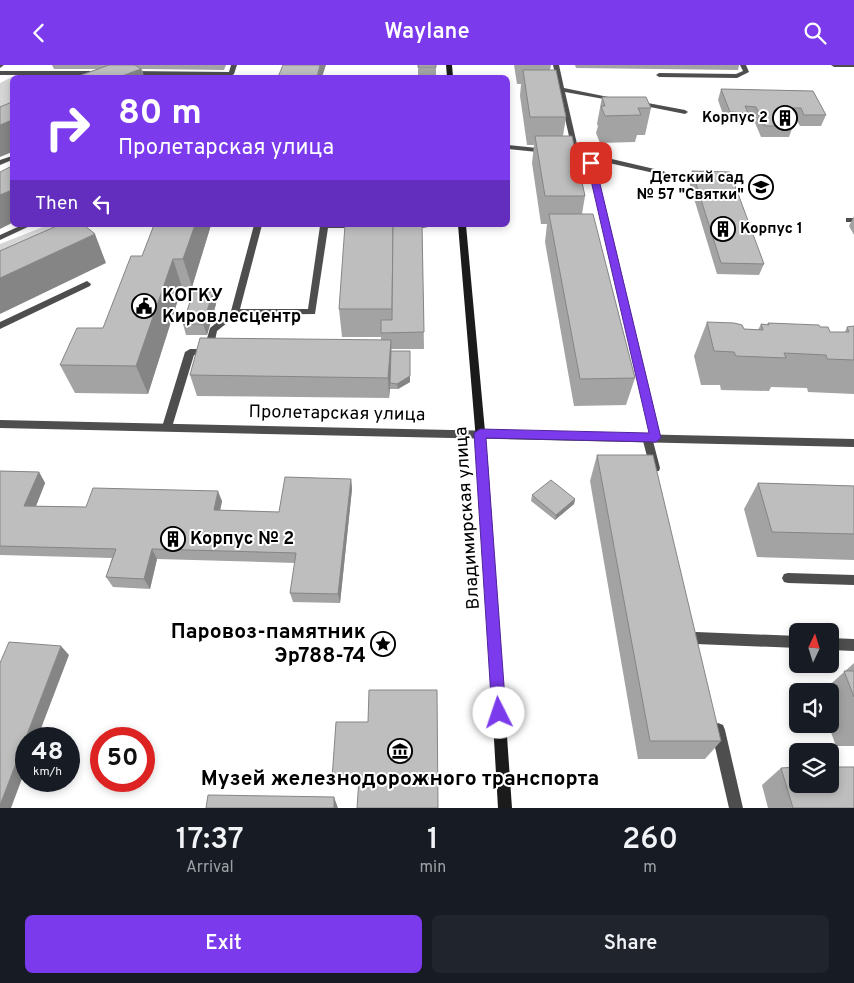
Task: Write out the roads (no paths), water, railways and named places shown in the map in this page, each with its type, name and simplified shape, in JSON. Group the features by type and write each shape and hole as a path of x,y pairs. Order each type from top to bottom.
{"main road":[{"name":"Владимирская улица","path":"462,227 480,433 505,808"}],"street":[{"path":"47,73 52,65"},
{"path":"116,73 231,74 234,65"},
{"path":"556,65 574,145 591,163 652,437 657,478"},
{"path":"659,75 737,76 746,72 743,65"},
{"path":"834,65 854,65"},
{"path":"0,73 106,73"},
{"path":"561,89 618,100"},
{"path":"628,102 685,112"},
{"path":"510,147 555,152"},
{"path":"574,154 663,173"},
{"path":"0,238 24,227"},
{"path":"167,427 190,352 212,352 213,330 234,312 257,227"},
{"path":"234,312 312,312 324,227"},
{"path":"0,326 87,284"},
{"name":"Пролетарская улица","path":"0,424 480,433 854,443"},
{"path":"788,578 854,580"},
{"path":"696,638 789,642"},
{"path":"839,644 854,645"},
{"path":"714,714 736,808"}],"place":[{"name":"Корпус 2","path":"785,118"},
{"name":"Детский сад № 57 \"Святки\"","path":"761,187"},
{"name":"Корпус 1","path":"723,229"},
{"name":"КОГКУ Кировлесцентр","path":"144,306"},
{"name":"Корпус № 2","path":"173,539"},
{"name":"Паровоз-памятник Эр788-74","path":"383,644"},
{"name":"Музей железнодорожного транспорта","path":"400,751"}]}
